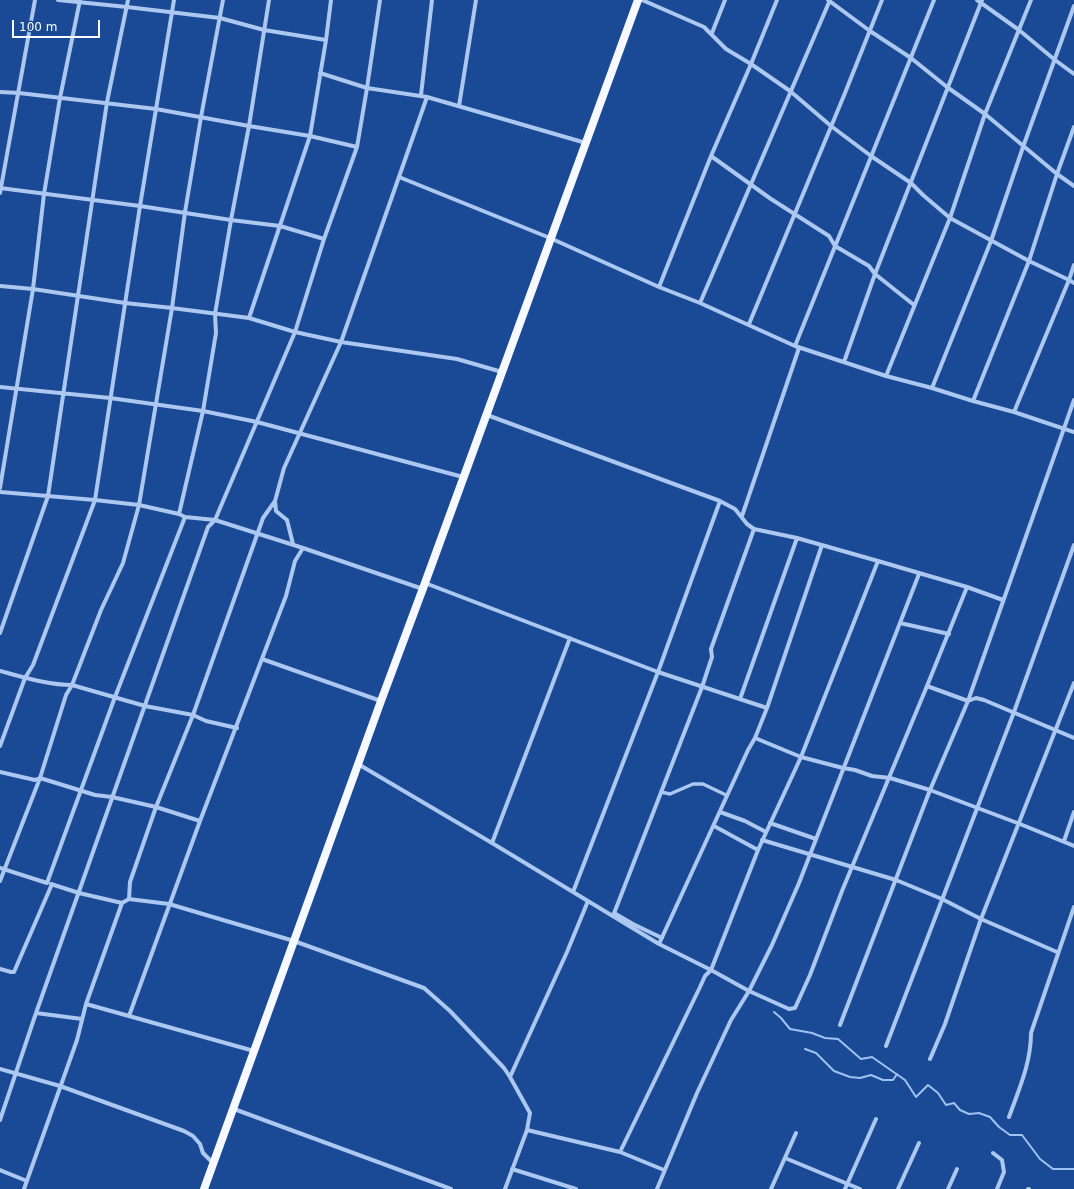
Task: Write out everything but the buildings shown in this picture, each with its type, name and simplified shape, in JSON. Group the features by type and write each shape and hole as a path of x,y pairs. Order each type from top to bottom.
{"main road":[{"path":"204,1189 255,1052 380,700 424,586 638,0"}],"street":[{"path":"35,0 0,190 140,206 280,226 324,239"},
{"path":"58,0 80,1 220,18 264,30 326,40"},
{"path":"0,634 48,496 62,394 107,102 128,0"},
{"path":"0,746 25,678 33,665 95,500 140,206 174,0"},
{"path":"0,881 2,869 40,778 66,695 72,685 101,610 123,563 139,505 157,405 185,212 223,0"},
{"path":"179,514 203,411 216,333 215,314 249,126 269,0"},
{"path":"249,318 310,136 331,0"},
{"path":"0,1120 78,893 146,706 208,527 215,520 295,332 324,239 357,147 380,0"},
{"path":"420,95 432,0"},
{"path":"459,106 476,0"},
{"path":"642,0 704,27 712,33 726,49 790,91 831,126 871,156 911,183 950,218 1029,261 1074,283"},
{"path":"712,33 725,0"},
{"path":"659,287 777,0"},
{"path":"700,303 829,0 870,31 911,58 947,87 985,114 1023,147 1074,186"},
{"path":"749,324 882,0"},
{"path":"742,516 797,347 835,246 934,0"},
{"path":"886,376 950,218 985,114 1031,0"},
{"path":"0,488 32,289 44,194 60,98 80,1"},
{"path":"844,362 875,274 980,1 1074,74"},
{"path":"932,388 991,241 1074,6"},
{"path":"320,73 367,88 420,95 586,143"},
{"path":"0,92 19,92 156,109 310,136 357,147"},
{"path":"129,899 130,882 156,807 193,715 257,533 263,518 275,501 284,468 341,342 427,97"},
{"path":"974,401 1029,261 1074,127"},
{"path":"712,156 795,215 829,236 835,246 870,266 875,274 914,305"},
{"path":"399,177 550,238 659,287 749,324 797,347 886,376 1014,412 1074,432"},
{"path":"1014,412 1074,265"},
{"path":"0,286 249,318 295,332 341,342 457,359 502,372"},
{"path":"0,387 110,398 203,411 257,422 463,477"},
{"path":"840,1025 930,790 968,701 1074,400"},
{"path":"487,415 720,501 735,509 742,516 746,524 754,529 822,545 967,587 1003,600"},
{"path":"0,492 139,505 179,514 185,517 215,520 424,586 570,638 658,672 767,708"},
{"path":"275,501 276,511 287,520 293,544"},
{"path":"573,892 658,672 720,501"},
{"path":"0,969 14,972 49,884 115,697 185,517"},
{"path":"613,914 702,687 712,657 712,649 754,529"},
{"path":"740,699 797,538"},
{"path":"659,944 748,750 755,738 767,708 822,545"},
{"path":"886,1046 1014,712 1074,545"},
{"path":"129,1016 200,821 237,728 286,596 295,561 303,548"},
{"path":"620,1152 705,976 711,970 762,840 801,757 878,561"},
{"path":"657,1189 697,1093 731,1020 749,991 772,945 810,855 919,574"},
{"path":"613,914 659,944 749,991 789,1009 795,1008 810,975 851,867 890,778 967,587"},
{"path":"900,623 949,634"},
{"path":"492,843 570,638"},
{"path":"262,659 380,700"},
{"path":"0,671 60,685 72,685 146,706 193,715 206,721 237,728"},
{"path":"930,1059 946,1024 981,919 1020,824 1074,683"},
{"path":"927,686 968,701 976,698 1014,712 1074,738"},
{"path":"755,738 801,757 855,770 872,776 890,778 930,790 1074,846"},
{"path":"358,764 588,901 662,938"},
{"path":"0,772 36,780 40,778 95,795 112,797 156,807 200,821"},
{"path":"661,792 670,794 693,784 703,784 726,794"},
{"path":"720,812 745,821 766,832"},
{"path":"1064,841 1074,812"},
{"path":"770,823 816,838"},
{"path":"714,826 758,850"},
{"path":"762,840 896,880 942,899 981,919 1057,952"},
{"path":"2,869 78,893 122,903"},
{"path":"24,1189 77,1040 86,1004 122,903 129,899 169,904 294,940 424,988 450,1011 504,1068 530,1114 527,1130 505,1189"},
{"path":"510,1077 567,952 588,901"},
{"path":"1009,1117 1027,1068 1031,1048 1031,1033 1057,952 1074,906"},
{"path":"86,1004 255,1052"},
{"path":"36,1013 82,1019"},
{"path":"0,1068 60,1086 184,1131 193,1136 200,1144 203,1153 214,1163"},
{"path":"234,1109 451,1189"},
{"path":"845,1189 876,1119"},
{"path":"527,1130 620,1152 664,1170"},
{"path":"771,1189 796,1132"},
{"path":"898,1189 919,1143"},
{"path":"993,1153 1002,1160 1004,1172 997,1189"},
{"path":"785,1158 860,1189"},
{"path":"512,1169 576,1189"},
{"path":"948,1189 957,1169"},
{"path":"0,1170 27,1181"}],"waterway":[{"path":"774,1012 790,1029 812,1033 825,1038 838,1039 861,1059 872,1057 905,1080 916,1097 928,1085 938,1093 946,1105 954,1103 960,1110 969,1114 979,1113 990,1117 999,1127 1010,1135 1022,1135 1040,1159 1053,1169 1074,1169"},
{"path":"805,1049 816,1053 834,1071 850,1077 860,1078 871,1075 883,1080 893,1080 897,1074"}]}
